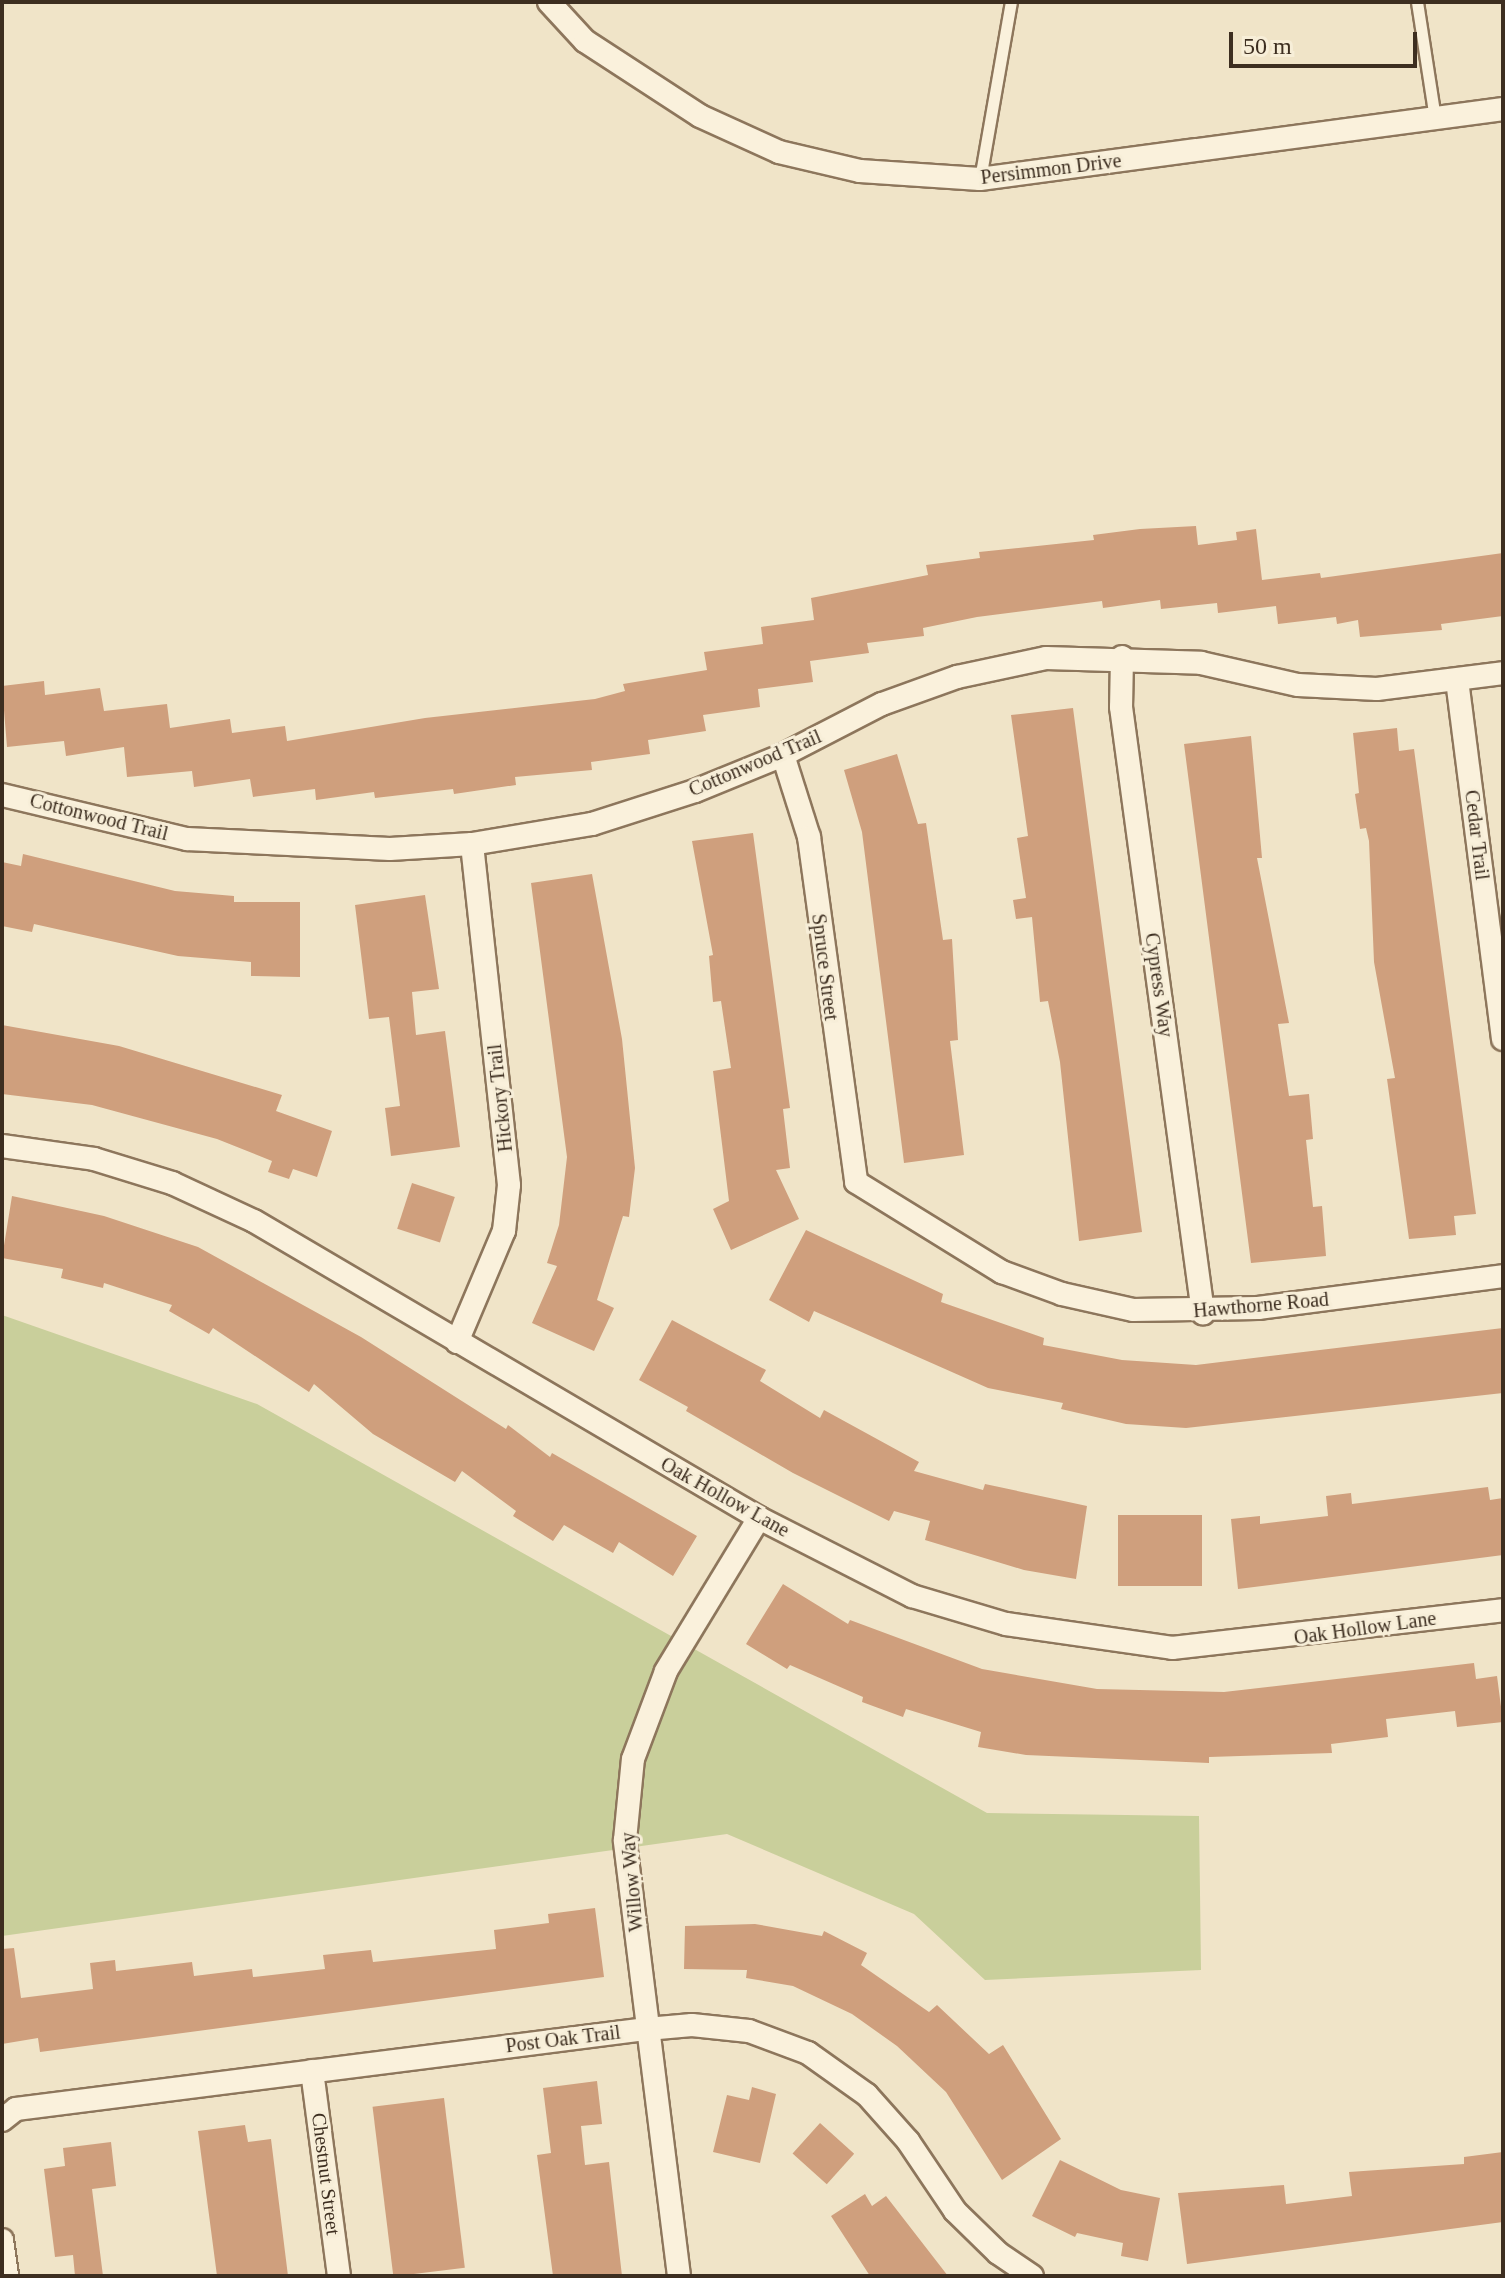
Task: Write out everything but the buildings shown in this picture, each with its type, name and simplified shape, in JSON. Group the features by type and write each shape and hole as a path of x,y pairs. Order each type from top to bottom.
{"street":[{"name":"Persimmon Drive","path":"549,2 585,41 700,116 779,152 860,171 980,179 1503,109"},
{"name":"Cottonwood Trail","path":"2,795 187,839 376,849 472,844 592,824 695,791 783,755 882,704 957,677 1046,658 1122,657 1201,663 1298,685 1377,689 1503,673"},
{"name":"Cypress Way","path":"1122,657 1121,707 1203,1313"},
{"name":"Cedar Trail","path":"1457,680 1503,1039"},
{"name":"Spruce Street","path":"783,755 809,837 856,1182"},
{"name":"Hickory Trail","path":"457,1342 504,1231 509,1185 472,844"},
{"name":"Oak Hollow Lane","path":"2,1146 94,1159 172,1183 254,1221 759,1518 912,1596 1006,1624 1083,1639 1172,1648 1503,1610"},
{"name":"Hawthorne Road","path":"856,1182 1002,1272 1062,1294 1133,1310 1203,1313 1503,1276"},
{"name":"Willow Way","path":"679,2276 625,1840 633,1759 666,1671 759,1518"},
{"name":"Post Oak Trail","path":"2,2120 16,2109 647,2029 692,2025 749,2031 808,2053 867,2095 908,2141 955,2211 998,2253 1032,2276"},
{"name":"Chestnut Street","path":"312,2071 339,2276"},
{"path":"3,2248 7,2276"}],"lane":[{"path":"980,179 1011,2"},
{"path":"1417,2 1435,118"}],"green space":[{"path":"2,1315 257,1404 987,1813 1199,1816 1201,1970 985,1980 914,1914 727,1834 2,1936"}]}
